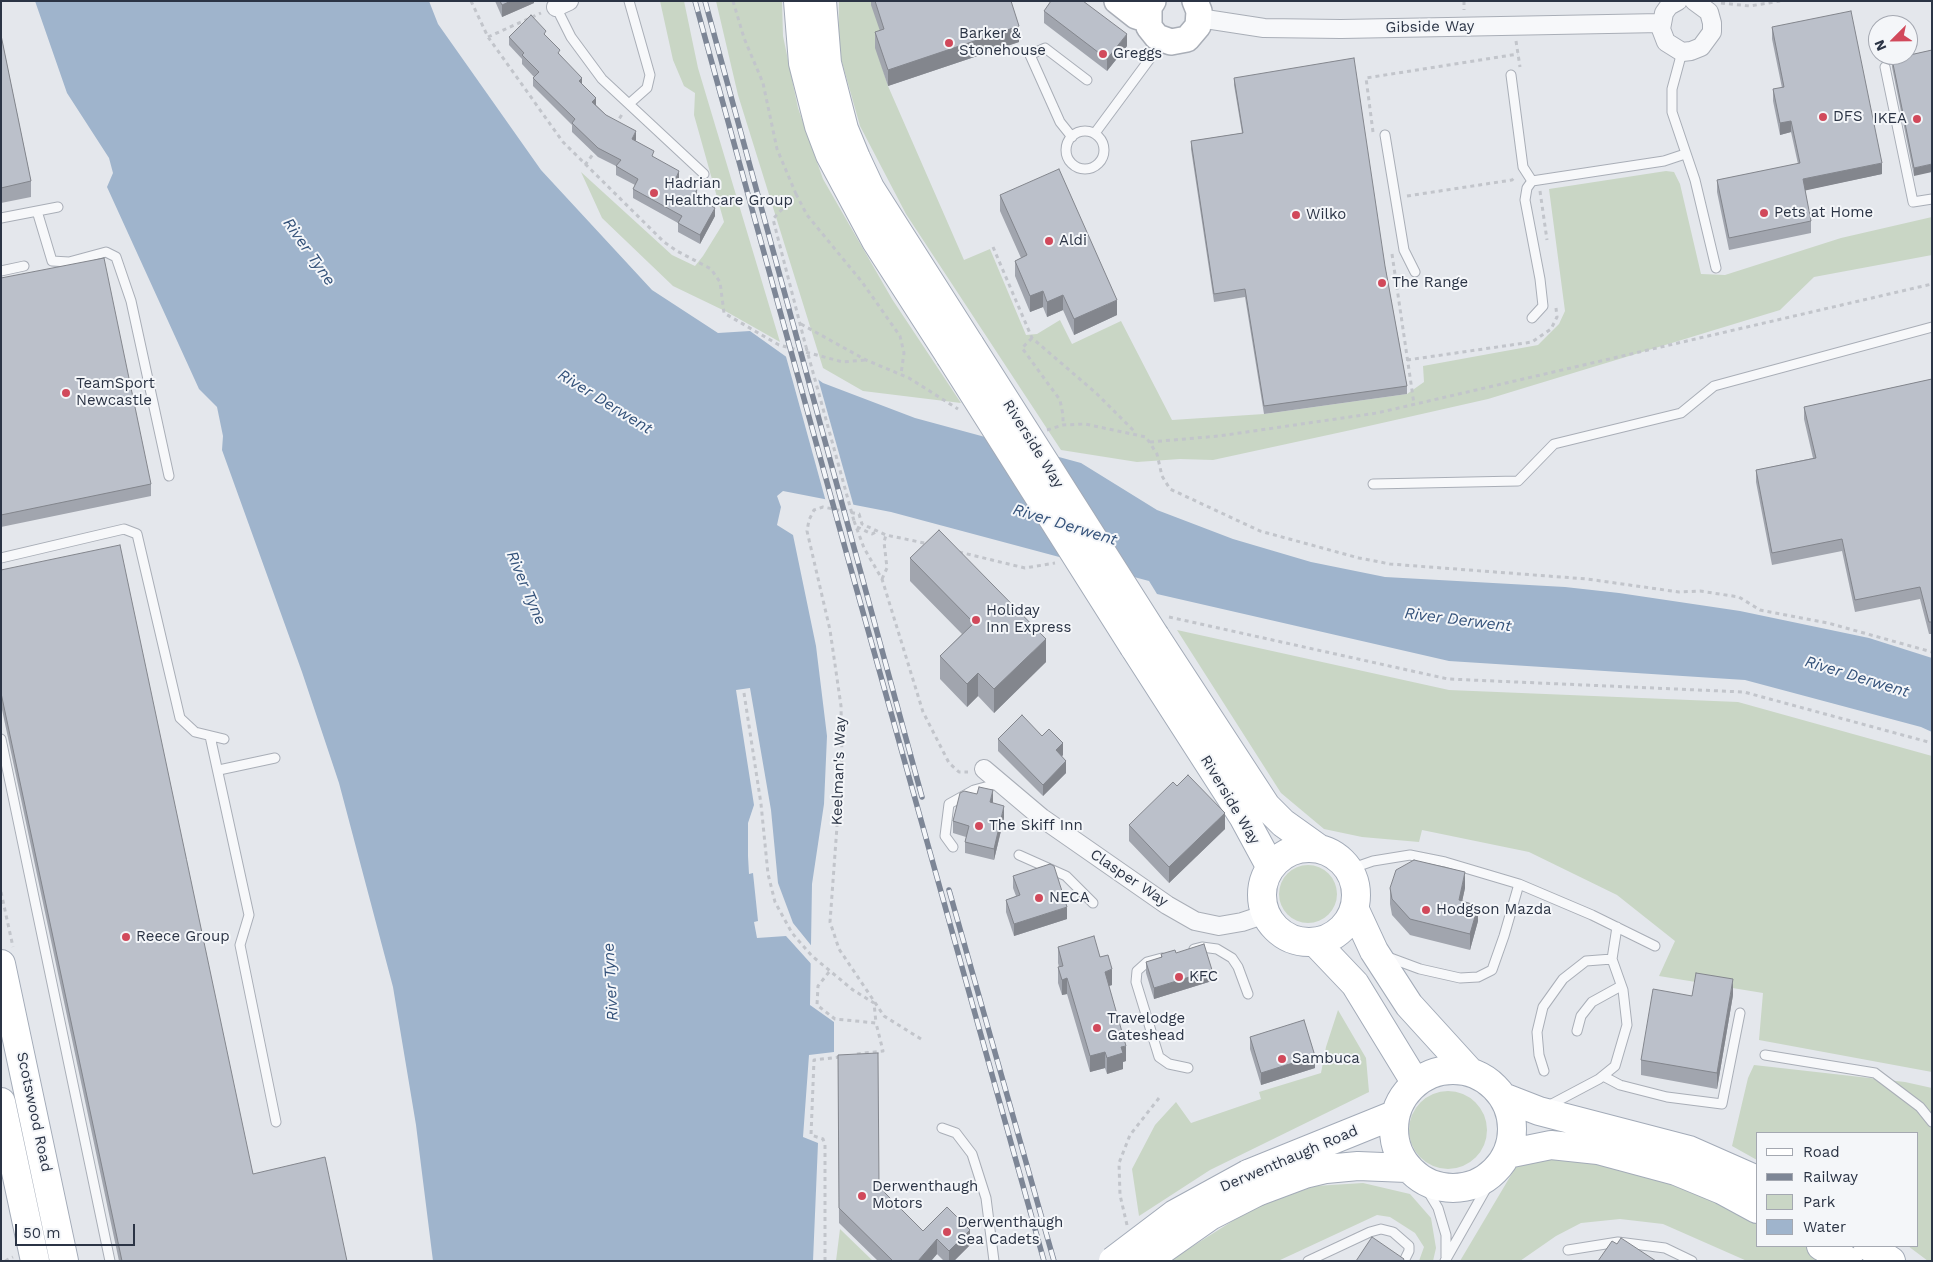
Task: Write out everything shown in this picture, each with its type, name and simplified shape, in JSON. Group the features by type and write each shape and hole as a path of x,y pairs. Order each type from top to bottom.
{"main road":[{"name":"Riverside Way","path":"798,1 805,71 819,126 830,156 876,241 960,350 1266,806 1283,823 1318,848"},
{"name":"Riverside Way","path":"822,1 827,63 844,129 870,188 960,350"},
{"name":"Riverside Way","path":"1151,633 1270,866"},
{"path":"1355,910 1345,925 1332,937 1315,942 1299,941 1282,933 1266,914 1262,900 1262,890 1270,866 1283,855 1300,848 1318,848 1334,855 1350,869 1356,893 1355,910 1374,951 1409,1005 1470,1072"},
{"path":"1315,942 1355,984 1415,1082"},
{"name":"Scotswood Road","path":"1,964 64,1261"},
{"path":"1146,1261 1252,1183 1326,1169 1358,1166 1414,1174 1440,1188 1461,1189 1481,1182 1501,1162 1513,1132 1510,1116 1503,1097 1488,1081 1470,1072 1455,1069 1434,1072 1415,1082 1398,1103 1394,1115 1395,1135 1414,1174"},
{"path":"1503,1097 1539,1111 1689,1150 1756,1180"},
{"name":"Scotswood Road","path":"1,1102 35,1261"},
{"name":"Derwenthaugh Road","path":"1113,1261 1175,1214 1252,1183 1394,1115"},
{"path":"1501,1162 1551,1145 1598,1150 1676,1170 1722,1190 1756,1208"},
{"path":"1824,1247 1848,1261"},
{"path":"1870,1247 1892,1261"}],"street":[{"path":"1117,1 1136,16 1150,11 1153,32 1163,40"},
{"path":"1678,1 1669,6 1664,13 1661,23 1662,34 1666,42 1682,52 1691,52 1702,47 1712,32 1712,23 1708,12 1694,1"},
{"name":"Gibside Way","path":"1163,40 1179,42 1187,39 1194,33 1197,9 1264,28 1340,29 1661,23"},
{"name":"Clasper Way","path":"984,769 1042,818 1167,905 1195,921 1219,926 1242,922 1266,914"}],"lane":[{"path":"629,1 650,75 647,88 630,103"},
{"path":"559,3 571,37 602,79 630,103 704,174"},
{"path":"1095,133 1163,40"},
{"path":"1072,137 1060,122 1030,55 1045,48 1087,80"},
{"path":"1682,52 1672,89 1672,112 1702,203 1716,268"},
{"path":"1885,67 1913,202 1932,199"},
{"path":"1511,75 1523,167 1532,181"},
{"path":"1080,131 1095,133 1102,140 1103,155 1096,165 1086,168 1074,165 1069,158 1067,145 1072,137 1080,131"},
{"path":"1385,135 1404,250 1415,272"},
{"path":"1532,318 1543,306 1525,200 1527,188 1532,181 1664,161 1685,154"},
{"path":"1,218 58,207"},
{"path":"37,211 52,261 69,262 106,252 116,257 131,302 169,476"},
{"path":"1,271 24,266"},
{"path":"1373,484 1518,481 1554,444 1681,413 1714,386 1932,326"},
{"path":"1,558 124,529 137,534 180,718 195,732 224,739"},
{"path":"210,736 219,770 249,914 240,945 276,1122"},
{"path":"1,739 110,1261"},
{"path":"219,770 275,758"},
{"path":"953,847 945,836 949,804 974,790 1000,783"},
{"path":"1020,854 1066,876 1093,903"},
{"path":"1350,869 1374,861 1410,855 1445,862 1519,884 1617,927 1655,946"},
{"path":"1374,951 1420,969 1460,978 1478,977 1492,970 1519,884"},
{"path":"1539,1111 1601,1078 1615,1066 1627,1025 1621,986 1612,959 1617,927"},
{"path":"1188,1068 1169,1064 1159,1057 1136,982 1137,971 1147,962 1179,953 1202,947 1217,949 1232,958 1238,967 1248,994"},
{"path":"1544,1071 1539,1055 1536,1032 1543,1007 1563,979 1586,961 1612,959"},
{"path":"1577,1031 1581,1016 1592,1002 1621,986"},
{"path":"1601,1078 1620,1085 1667,1096 1722,1104 1740,1013"},
{"path":"1765,1055 1875,1073 1920,1107 1932,1122"},
{"path":"942,1128 956,1133 972,1154 986,1198 994,1261"},
{"path":"1445,1260 1501,1162"},
{"path":"1414,1174 1438,1208 1446,1235 1445,1260"},
{"path":"1308,1261 1370,1232 1382,1229 1393,1232 1409,1246 1409,1251 1404,1261"},
{"path":"1568,1250 1618,1242 1665,1248 1692,1261"}],"path":[{"path":"471,1 488,37 563,142 664,242 711,269 720,282 724,313 779,345 843,362 866,360 801,324"},
{"path":"733,1 744,38 763,83 776,148 796,194 808,214 862,282 900,336 904,353 901,374"},
{"path":"1718,1 1750,6 1780,1"},
{"path":"488,37 559,3"},
{"path":"1374,134 1366,78 1518,54"},
{"path":"613,127 630,103"},
{"path":"585,165 602,142"},
{"path":"1395,198 1512,180 1523,167"},
{"path":"796,194 773,219 854,521 864,548 882,579 923,712 949,764 959,772 984,769"},
{"path":"1541,198 1548,248"},
{"path":"993,247 1032,338 1096,393 1136,433"},
{"path":"1390,247 1414,404"},
{"path":"1932,284 1377,413 1219,436 1150,442 1157,454 1162,476 1170,489 1260,531 1314,546 1390,564 1587,579 1679,592 1700,591 1739,597 1760,610 1837,625 1932,652"},
{"path":"1407,360 1532,342 1551,330 1557,317 1556,307"},
{"path":"1032,338 1022,348 1060,400 1064,415 1063,425"},
{"name":"Keelman's Way","path":"886,536 862,524 859,514 822,507 814,510 809,520 807,531 830,630 841,706 842,758 830,922 838,948 884,1016 922,1039"},
{"path":"856,526 872,534 878,531"},
{"path":"882,579 887,568 884,542 886,536 909,538 935,546"},
{"path":"953,550 1025,568 1063,561"},
{"path":"1151,633 1448,679 1744,692 1932,743"},
{"path":"744,693 761,804 768,874 775,902 792,933 812,956 829,972 874,1003 876,1023 883,1051 853,1055"},
{"path":"829,972 818,986 817,1005 835,1019 876,1023"},
{"path":"825,1261 825,1145 823,1139 811,1135 814,1060 844,1056"},
{"path":"1127,1228 1120,1195 1119,1163 1130,1135 1159,1098"}],"green space":[{"path":"660,1 684,1 698,68 780,342 727,312 673,286 602,218 581,172 672,255 695,266 724,222 694,115 695,93 684,86 673,60"},
{"path":"716,1 782,1 783,36 798,108 823,179 892,299 961,403 863,391 823,368 738,95"},
{"path":"839,1 880,1 884,45 876,48 888,86 964,260 990,249 1026,335 1037,334 1060,320 1072,344 1121,321 1172,420 1264,414 1407,394 1424,382 1423,366 1538,345 1559,324 1565,311 1549,189 1666,171 1674,172 1680,184 1701,274 1725,275 1841,238 1932,217 1932,255 1814,277 1780,310 1488,399 1351,430 1213,460 1180,459 1137,462 1061,450 906,214 860,126 838,48"},
{"path":"1177,630 1449,690 1738,702 1932,756 1932,1072 1759,1040 1763,993 1659,976 1675,941 1617,895 1529,852 1422,830 1419,842 1362,837 1324,829 1281,793"},
{"path":"1308,865 1319,867 1332,878 1337,894 1335,905 1324,918 1308,923 1297,921 1284,910 1279,894 1281,883 1292,870"},
{"path":"1338,1010 1366,1058 1369,1092 1210,1170 1139,1216 1132,1169 1155,1125 1176,1102 1191,1123 1261,1099 1259,1092 1321,1073 1326,1047"},
{"path":"1754,1065 1905,1082 1932,1088 1932,1261 1928,1261 1909,1247 1918,1247 1918,1132 1756,1132 1756,1159 1732,1146 1748,1078"},
{"path":"1448,1091 1463,1094 1476,1102 1484,1115 1487,1130 1484,1145 1476,1158 1463,1166 1448,1169 1433,1166 1420,1158 1412,1145 1409,1130 1412,1115 1420,1102 1433,1094"},
{"path":"1541,1155 1580,1157 1680,1183 1756,1221 1756,1247 1807,1247 1829,1261 1747,1261 1663,1224 1620,1219 1581,1223 1556,1236 1520,1261 1460,1261 1517,1165"},
{"path":"1363,1183 1410,1194 1431,1218 1436,1248 1433,1261 1419,1261 1424,1247 1415,1233 1390,1217 1377,1215 1278,1261 1171,1260 1253,1208 1315,1186"},
{"path":"840,1229 873,1261 836,1261"}],"water":[{"path":"35,1 429,1 438,24 541,170 652,290 718,333 750,331 823,383 915,418 1081,463 1157,510 1233,539 1311,562 1385,577 1565,587 1740,611 1869,638 1932,658 1932,732 1921,727 1745,680 1449,661 1157,594 1149,581 891,512 783,491 777,496 781,507 777,525 793,535 816,646 827,736 824,804 812,884 810,1005 834,1022 834,1052 809,1055 803,1137 818,1143 813,1261 433,1261 416,1125 393,987 339,783 302,672 222,450 223,436 217,407 199,389 107,187 113,173 109,158 67,93"}],"pier":[{"path":"785,353 817,375 854,507 826,502"},
{"path":"750,688 771,810 778,883 793,923 814,949 814,967 786,936 757,938 754,922 758,921 753,873 749,874 748,856 748,823 754,805 736,690"}],"building":[{"path":"500,1 511,1 502,5"},
{"name":"Barker & Stonehouse","path":"875,1 1011,1 1019,26 888,70 875,32 884,29"},
{"path":"1051,1 1083,1 1127,34 1107,59 1044,11"},
{"name":"DFS","path":"1851,11 1882,163 1803,179 1811,221 1729,238 1717,180 1800,163 1791,121 1780,123 1773,89 1784,87 1772,27"},
{"path":"531,15 546,31 544,34 560,50 558,53 582,78 579,81 596,98 592,102 606,115 636,131 632,139 654,151 652,156 679,171 676,178 697,190 693,196 715,208 700,235 678,223 682,216 633,189 638,179 616,166 621,160 598,148 572,123 575,119 533,78 539,72 522,55 524,53 509,37"},
{"path":"1,35 31,181 1,188"},
{"name":"IKEA","path":"1932,50 1932,164 1914,168 1893,65 1918,65 1918,53"},
{"path":"1354,58 1385,266 1407,386 1264,406 1245,289 1214,294 1191,141 1243,133 1234,78"},
{"name":"Aldi","path":"1059,169 1117,300 1074,319 1063,295 1047,302 1043,291 1030,296 1015,261 1027,255 1000,195"},
{"name":"TeamSport Newcastle","path":"104,258 151,484 1,515 1,278"},
{"path":"1932,379 1932,622 1929,622 1920,587 1855,600 1842,539 1772,553 1756,470 1816,458 1804,407"},
{"path":"939,530 1046,639 994,689 978,673 967,684 940,656 974,623 910,558"},
{"name":"Reece Group","path":"120,545 253,1174 325,1157 347,1261 122,1261 1,693 1,570"},
{"path":"1022,715 1042,736 1049,729 1063,743 1056,750 1066,761 1043,785 998,739"},
{"path":"1188,775 1225,813 1169,867 1129,825 1173,782 1177,786"},
{"name":"The Skiff Inn","path":"979,787 993,790 990,802 1004,806 994,849 965,842 969,826 953,821 960,793 964,791 977,794"},
{"name":"Hodgson Mazda","path":"1414,860 1465,872 1459,900 1478,906 1470,934 1410,919 1392,899 1390,888 1396,870"},
{"name":"NECA","path":"1050,864 1054,866 1067,907 1014,924 1006,900 1020,895 1013,876"},
{"name":"Travelodge Gateshead","path":"1094,936 1100,957 1108,955 1112,969 1105,972 1126,1046 1121,1047 1123,1053 1107,1058 1105,1052 1090,1056 1067,978 1062,980 1058,967 1063,966 1058,947"},
{"path":"1204,944 1212,970 1154,988 1146,962 1162,957 1161,954 1175,950 1176,953"},
{"path":"1696,973 1733,979 1717,1073 1641,1060 1653,989 1692,996"},
{"name":"Sambuca","path":"1304,1020 1315,1056 1261,1073 1250,1037"},
{"path":"878,1053 879,1187 923,1231 947,1207 970,1230 949,1251 937,1239 918,1261 893,1261 839,1208 838,1055"},
{"path":"1372,1237 1404,1259 1403,1261 1356,1261"},
{"path":"1621,1238 1656,1261 1598,1261 1612,1241 1617,1244"}],"railway":[{"path":"695,1 1044,1261"},
{"path":"705,1 922,797"},
{"path":"949,890 1054,1261"}],"place":[{"name":"Barker & Stonehouse","path":"949,43"},
{"name":"Greggs","path":"1103,54"},
{"name":"DFS","path":"1823,117"},
{"name":"IKEA","path":"1917,119"},
{"name":"Hadrian Healthcare Group","path":"654,193"},
{"name":"Pets at Home","path":"1764,213"},
{"name":"Wilko","path":"1296,215"},
{"name":"Aldi","path":"1049,241"},
{"name":"The Range","path":"1382,283"},
{"name":"TeamSport Newcastle","path":"66,393"},
{"name":"Holiday Inn Express","path":"976,620"},
{"name":"The Skiff Inn","path":"979,826"},
{"name":"NECA","path":"1039,898"},
{"name":"Hodgson Mazda","path":"1426,910"},
{"name":"Reece Group","path":"126,937"},
{"name":"KFC","path":"1179,977"},
{"name":"Travelodge Gateshead","path":"1097,1028"},
{"name":"Sambuca","path":"1282,1059"},
{"name":"Derwenthaugh Motors","path":"862,1196"},
{"name":"Derwenthaugh Sea Cadets","path":"947,1232"}],"water label":[{"name":"River Tyne","path":"309,252"},
{"name":"River Derwent","path":"605,402"},
{"name":"River Derwent","path":"1065,525"},
{"name":"River Tyne","path":"526,588"},
{"name":"River Derwent","path":"1458,620"},
{"name":"River Derwent","path":"1857,677"},
{"name":"River Tyne","path":"611,982"}]}
